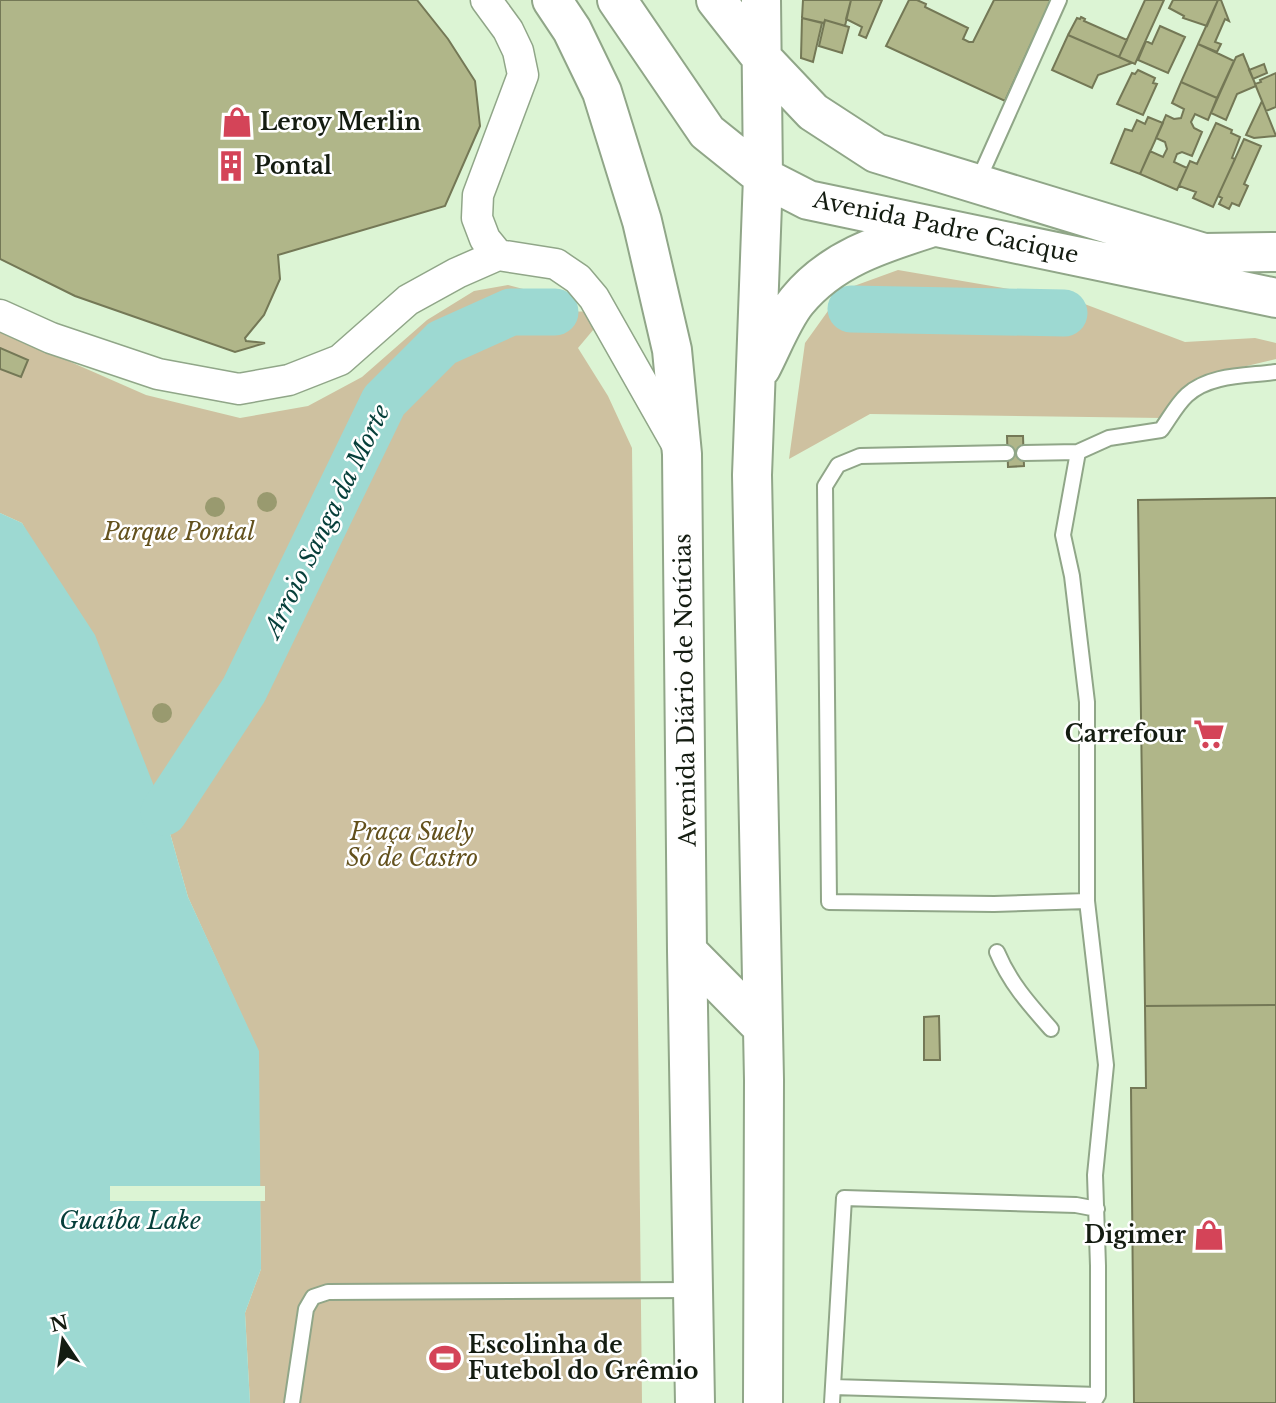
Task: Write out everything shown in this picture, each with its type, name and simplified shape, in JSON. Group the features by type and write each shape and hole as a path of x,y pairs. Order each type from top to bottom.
{"main road":[{"name":"Avenida Diário de Notícias","path":"552,0 572,30 602,92 642,221 672,350 682,454 695,1403"},
{"name":"Avenida Padre Cacique","path":"617,0 707,132 763,177 808,200 1276,298"},
{"name":"Avenida Padre Cacique","path":"716,0 760,56 813,112 876,153 1204,253 1276,252"},
{"path":"761,0 763,177 752,475 763,1028 763,1403"},
{"path":"756,376 796,302 828,271 871,247 938,226"},
{"path":"687,951 763,1028"}],"street":[{"path":"486,0 508,30 518,51 523,75 478,195 477,218 485,239 498,255"},
{"path":"0,315 51,338 158,374 239,390 289,380 340,359 408,300 457,273 498,255 556,264 578,279 594,298 682,454"}],"lane":[{"path":"977,183 1059,0"},
{"path":"1024,453 1078,452 1108,438 1161,430 1187,395 1205,383 1276,372"},
{"path":"833,1387 1096,1399 1095,1175 1106,1065 1087,901 1087,702 1072,576 1063,535 1078,452"},
{"path":"1007,453 860,456 838,466 825,486 829,902 994,904 1087,901"},
{"path":"997,952 1007,976 1018,992 1051,1029"},
{"path":"832,1403 844,1198 1076,1205 1097,1209"},
{"path":"292,1403 306,1309 313,1297 328,1292 692,1290"}],"green space":[{"path":"898,270 1074,300 1185,342 1255,338 1276,343 1276,359 1196,378 1162,418 870,414 789,459 805,343 843,290"},
{"name":"Praça Suely Só de Castro","path":"508,285 546,295 555,312 609,311 578,348 608,396 632,448 642,1403 250,1403 245,1313 261,1269 258,1051 188,897 164,812 22,523 0,513 0,331 146,395 240,418 308,406 362,377 427,320 474,291"}],"water":[{"name":"Guaíba Lake","path":"0,513 22,523 95,635 164,812 188,897 259,1051 261,1269 245,1313 250,1403 0,1403"}],"pier":[{"path":"110,1186 265,1186 265,1201 110,1201"}],"building":[{"name":"Pontal","path":"0,0 417,0 448,39 475,81 480,126 445,206 278,255 280,279 264,315 245,338 246,341 265,343 235,352 75,296 0,259"},
{"path":"803,0 851,0 845,26 825,20 824,23 802,18"},
{"path":"851,0 882,0 866,38 859,35 862,27 846,19"},
{"path":"909,0 926,4 925,7 968,28 963,39 973,42 994,0 1051,0 1005,101 886,46"},
{"path":"1145,0 1164,0 1135,64 1119,57"},
{"path":"1173,0 1218,0 1207,26 1183,18 1184,16 1169,8"},
{"path":"1218,0 1221,0 1229,21 1225,19 1215,42 1221,44 1217,52 1198,44"},
{"path":"1081,17 1084,21 1127,40 1119,57 1068,35 1077,18"},
{"path":"802,18 822,23 813,62 801,58"},
{"path":"825,20 849,27 842,53 819,46"},
{"path":"1160,26 1185,37 1168,73 1138,60 1146,41 1152,44"},
{"path":"1068,35 1132,63 1098,75 1092,88 1052,70"},
{"path":"1198,44 1234,61 1217,98 1181,82"},
{"path":"1243,54 1256,86 1237,94 1226,120 1211,113 1236,57"},
{"path":"1264,64 1267,73 1253,79 1249,70"},
{"path":"1138,70 1155,78 1153,83 1157,84 1143,115 1117,104 1132,73 1135,74"},
{"path":"1276,73 1276,107 1266,111 1255,84"},
{"path":"1181,82 1217,98 1208,120 1195,114 1191,122 1194,128 1202,132 1192,156 1182,152 1177,154 1174,162 1187,168 1177,190 1140,174 1150,151 1163,157 1167,149 1165,142 1156,138 1166,115 1174,119 1181,118 1184,109 1172,103"},
{"path":"1262,101 1276,136 1254,138 1246,135"},
{"path":"1148,117 1163,123 1140,174 1111,163 1125,129 1132,131 1137,120 1145,124"},
{"path":"1216,123 1240,137 1232,158 1235,159 1213,207 1193,198 1196,192 1179,186 1190,161 1197,164"},
{"path":"1244,139 1261,146 1244,184 1248,186 1239,206 1232,203 1229,209 1219,204 1222,198 1218,196"},
{"path":"0,348 28,360 21,377 0,369"},
{"path":"1007,436 1023,436 1024,466 1008,467"},
{"name":"Carrefour","path":"1276,498 1276,1005 1145,1006 1138,500"},
{"path":"1276,1005 1276,1403 1134,1403 1131,1088 1146,1088 1145,1006"},
{"path":"939,1016 940,1060 924,1060 924,1017"}],"waterway":[{"name":"Arroio Sanga da Morte","path":"851,309 1064,313"},
{"name":"Arroio Sanga da Morte","path":"164,812 244,690 384,401 442,343 511,312 555,312"}],"place":[{"name":"Leroy Merlin","path":"237,122"},
{"name":"Pontal","path":"231,166"},
{"name":"Carrefour","path":"1209,734"},
{"name":"Digimer","path":"1209,1235"},
{"name":"Escolinha de Futebol do Grêmio","path":"445,1358"}],"park label":[{"name":"Parque Pontal","path":"179,532"}]}
